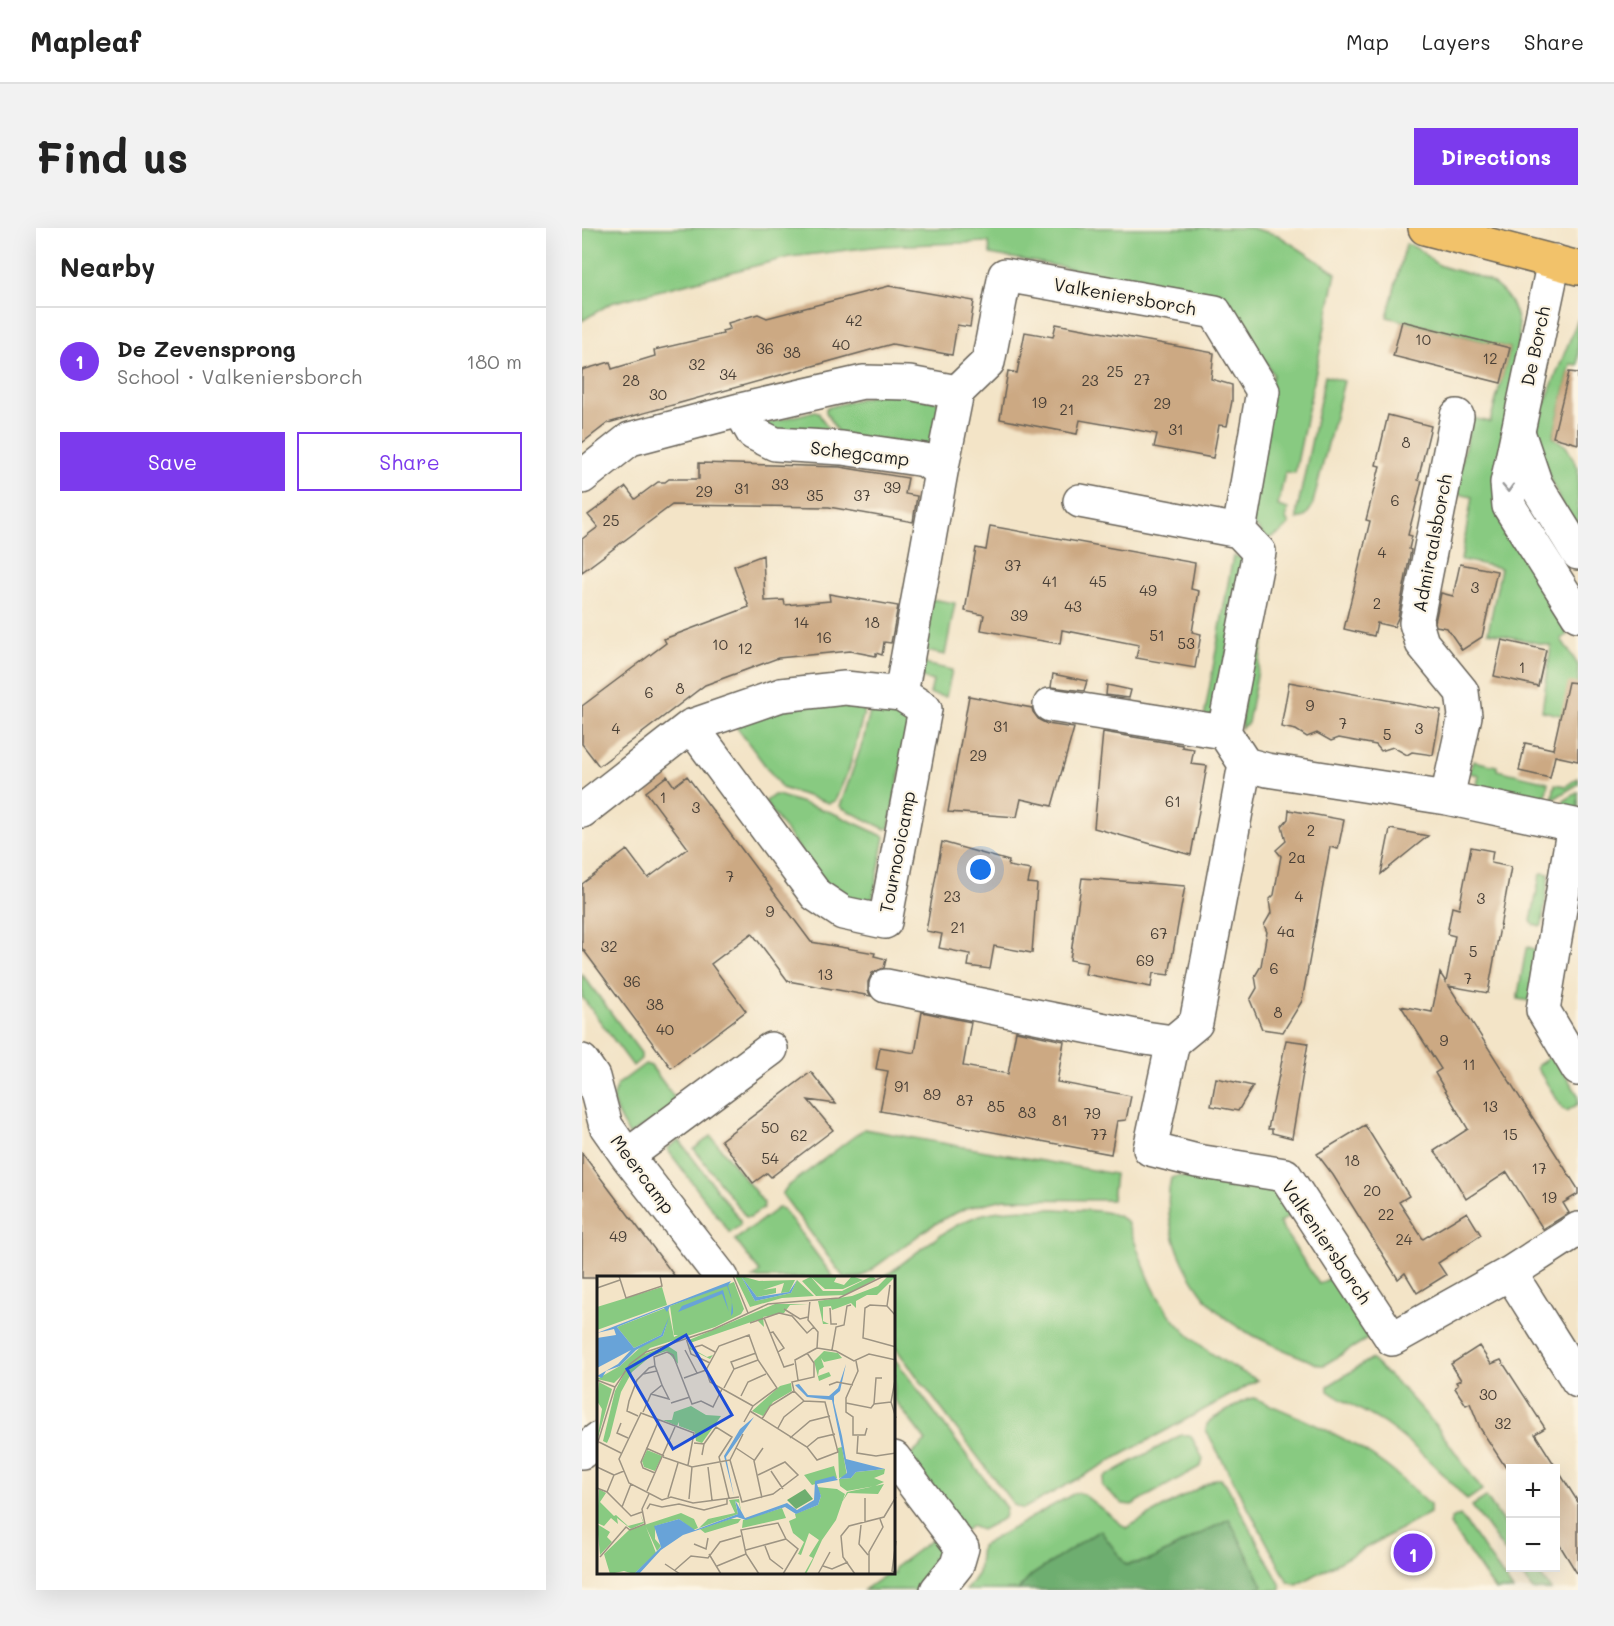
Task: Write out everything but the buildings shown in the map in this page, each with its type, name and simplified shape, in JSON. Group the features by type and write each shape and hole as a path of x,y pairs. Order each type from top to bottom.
{"main road":[{"path":"1425,228 1566,265"}],"street":[{"name":"De Borch","path":"1566,265 1518,431 1507,483 1509,506 1578,615"},
{"name":"Valkeniersborch","path":"957,392 988,362 1005,275 1215,312 1263,391 1239,531"},
{"path":"582,477 630,439 740,410 864,382 909,384 957,392 901,694"},
{"name":"Schegcamp","path":"740,410 753,432 775,444 842,448 925,460 941,472"},
{"name":"Admiraalsborch","path":"1447,798 1465,716 1462,693 1422,643 1416,623 1457,416"},
{"path":"1518,431 1536,485 1578,553"},
{"path":"1080,501 1239,531 1259,552 1224,732 1245,764 1267,770 1447,798 1576,824 1542,1010 1578,1069"},
{"name":"Tournooicamp","path":"582,811 691,726 781,695 845,688 901,694 925,709 885,921 843,913 816,896 691,726"},
{"path":"1050,705 1224,732"},
{"path":"886,986 1173,1042 1196,1023 1245,764"},
{"name":"Valkeniersborch","path":"1173,1042 1150,1149 1197,1161 1285,1175 1392,1339 1510,1273 1578,1229"},
{"path":"627,1156 771,1049"},
{"name":"Meercamp","path":"582,1061 594,1077 593,1121 606,1126 720,1276"},
{"path":"1510,1273 1578,1381"},
{"path":"582,1452 597,1440"},
{"path":"896,1461 962,1548 957,1564 937,1590"}],"green space":[{"path":"587,228 1251,228 1278,235 1336,273 1295,473 1285,472 1278,506 1288,509 1286,519 1289,524 1279,534 1266,538 1252,522 1249,504 1273,374 1224,296 990,254 989,242 881,246 790,257 611,303 582,321 582,230"},
{"path":"1406,244 1419,250 1437,264 1477,276 1493,284 1509,299 1514,309 1519,329 1519,352 1500,469 1550,588 1567,635 1561,639 1578,665 1578,719 1542,711 1551,646 1488,632 1501,568 1461,560 1472,497 1454,493 1472,418 1490,422 1510,348 1387,317"},
{"path":"1578,319 1578,365 1571,364 1553,437 1566,446 1578,468 1578,543 1535,442 1539,418"},
{"path":"1325,376 1344,381 1312,507 1305,517 1297,519 1297,511"},
{"path":"885,392 940,402 935,447 839,435 826,408"},
{"path":"818,412 830,432 770,437 764,424"},
{"path":"1233,556 1243,558 1217,711 1203,723"},
{"path":"931,599 955,603 945,655 922,650"},
{"path":"1254,614 1268,617 1248,723 1241,728"},
{"path":"920,663 952,670 946,697 930,694 933,681 915,676"},
{"path":"867,701 849,769 835,801 829,803 782,788 732,721 765,708"},
{"path":"872,703 901,705 910,720 889,828 885,829 840,806 863,741"},
{"path":"1473,761 1497,766 1497,770 1548,782 1545,800 1480,789 1477,785 1479,775 1469,773"},
{"path":"1578,778 1578,784 1552,800 1555,784 1566,786"},
{"path":"1578,792 1578,809 1572,813 1562,813 1564,801"},
{"path":"774,795 833,813 885,837 872,902 866,906 836,900 765,802"},
{"path":"1542,873 1549,874 1540,927 1531,921"},
{"path":"1528,947 1538,951 1529,1001 1518,999"},
{"path":"582,974 641,1053 641,1059 633,1066 582,997"},
{"path":"1550,1057 1555,1058 1578,1095 1578,1104 1567,1111 1563,1109 1537,1068"},
{"path":"645,1064 651,1066 680,1105 629,1135 614,1105 615,1092 617,1085"},
{"path":"864,1129 1115,1174 1112,1200 1004,1199 967,1208 930,1227 863,1276 843,1276 782,1194 787,1187"},
{"path":"711,1136 764,1203 763,1208 750,1217 746,1217 694,1149"},
{"path":"679,1140 740,1220 740,1225 730,1233 667,1149"},
{"path":"1198,1171 1267,1180 1295,1212 1279,1223 1319,1284 1336,1275 1377,1333 1324,1365 1319,1365 1259,1338 1223,1316 1208,1301 1183,1263 1170,1220 1168,1198 1171,1178 1177,1176 1196,1179"},
{"path":"778,1208 783,1209 833,1276 755,1276 760,1272 735,1240"},
{"path":"1026,1209 1103,1212 1120,1217 1127,1222 1153,1287 1172,1318 1211,1353 1258,1380 1023,1509 1014,1505 896,1349 896,1276 886,1276 928,1244 964,1222 987,1213"},
{"path":"1371,1359 1404,1390 1438,1428 1482,1490 1467,1500 1448,1479 1396,1432 1328,1391 1328,1386"},
{"path":"896,1361 1006,1508 1004,1518 981,1530 971,1526 965,1531 910,1456 926,1441 896,1402"},
{"path":"1254,1398 1322,1428 1370,1455 1391,1470 1430,1505 1430,1513 1297,1585 1288,1582 1206,1430 1207,1424 1212,1419"},
{"path":"1181,1435 1190,1435 1192,1438 1203,1459 1201,1466 1132,1505 1123,1504 1102,1486 1104,1477"},
{"path":"1215,1479 1221,1479 1226,1484 1281,1586 1281,1590 1255,1590 1262,1585 1229,1519 1151,1560 1125,1565 1100,1531 1032,1575 1018,1590 966,1590 978,1573 981,1546 1073,1494 1083,1494 1126,1528"},
{"path":"1486,1497 1506,1526 1506,1553 1472,1506"},
{"path":"1460,1515 1513,1590 1495,1590 1450,1524 1452,1519"},
{"path":"1229,1519 1263,1586 1255,1590 1018,1590 1032,1575 1100,1530 1126,1565 1151,1560"},
{"path":"938,1535 943,1556 925,1590 864,1590 886,1575 896,1575 896,1566"},
{"path":"1520,1572 1538,1572 1551,1590 1533,1590"}],"place":[{"name":"De Zevensprong","path":"1413,1553"}]}
